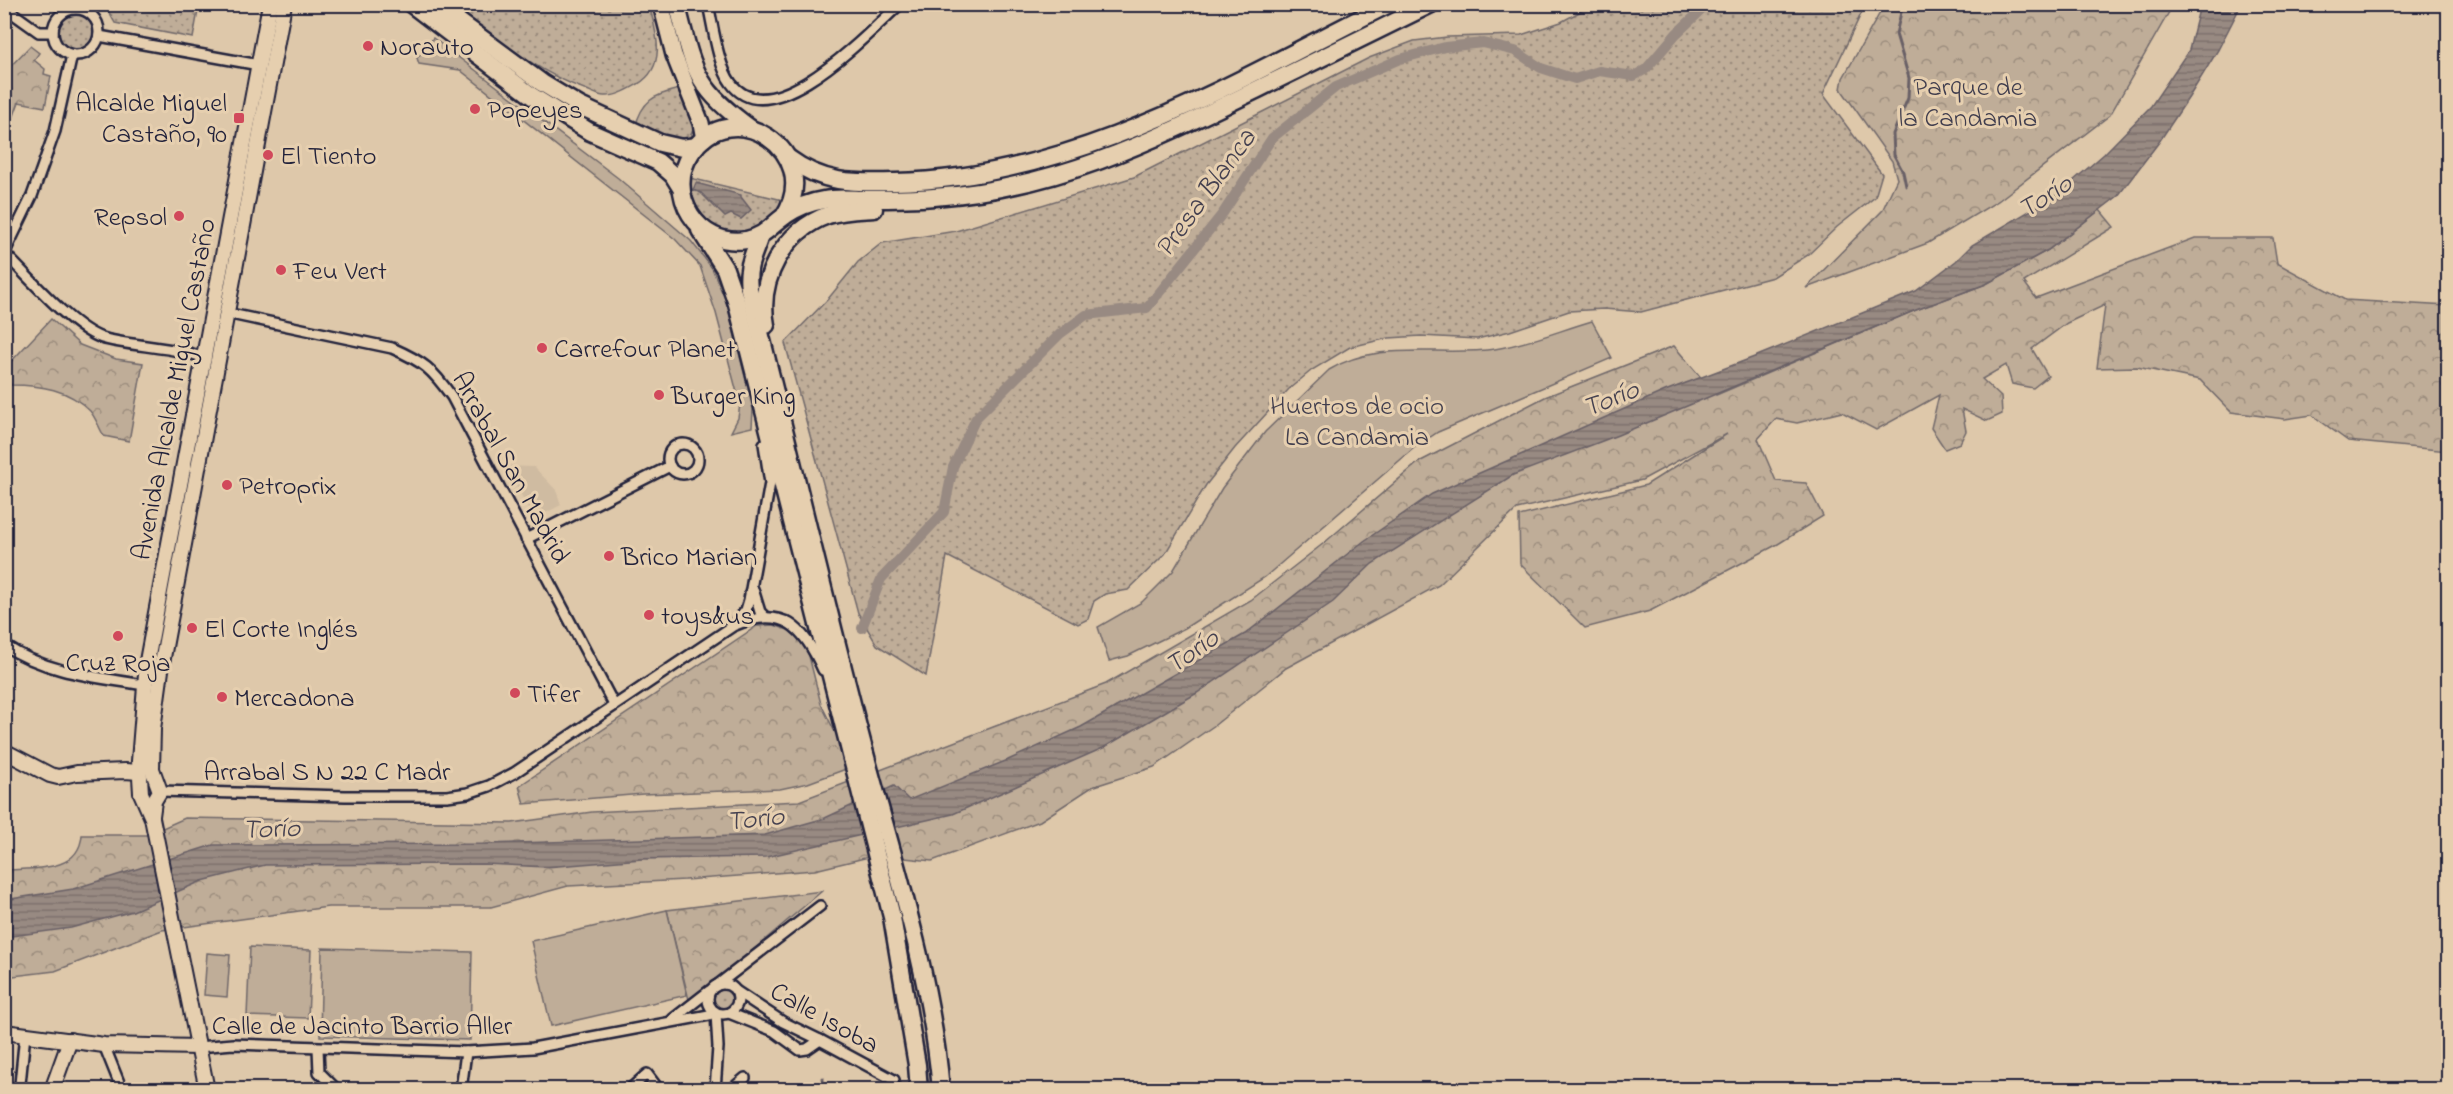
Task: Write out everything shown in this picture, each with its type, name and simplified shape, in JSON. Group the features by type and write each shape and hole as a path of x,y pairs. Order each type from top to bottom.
{"highway":[{"path":"411,4 532,96 590,132 658,162 672,175 681,188"},
{"path":"435,4 542,83 591,112 660,143 682,148 700,142 719,131 734,127 752,129 774,140 788,158 804,169 829,179 867,183 941,180 1025,165 1106,140 1203,96 1389,4"},
{"path":"784,216 810,204 833,198 915,198 973,194 1084,168 1137,147 1431,4"},
{"path":"700,142 682,171 681,188 685,206 731,283 836,700 856,746 909,915 922,970 941,1089"},
{"path":"697,224 723,239 739,241 760,236 777,224 789,208 794,183 788,158"},
{"path":"767,364 769,341 764,307 767,282 778,255 804,228 828,215 842,211 935,208 973,194"},
{"path":"760,236 747,274 856,746 892,917 919,1089"}],"main road":[{"name":"Avenida Alcalde Miguel Castaño","path":"207,1089 139,745 144,685 164,566 270,4"},
{"name":"Avenida Alcalde Miguel Castaño","path":"149,787 160,673 284,4"},
{"path":"661,4 674,55 701,123 700,142"},
{"path":"677,4 683,35 696,72 712,96 725,110 752,129"},
{"path":"4,751 58,777 89,772 149,787"},
{"path":"4,1032 104,1045 198,1047"},
{"path":"52,1089 70,1040"}],"street":[{"path":"708,4 728,78 741,93 756,98 779,95 815,79 900,4"},
{"path":"81,7 95,19 99,36 89,51 72,55 56,45 52,32 61,14 81,7"},
{"path":"4,8 39,32 52,32"},
{"path":"99,36 259,65"},
{"path":"72,55 55,131 32,196 5,254 85,328 102,338 204,357 212,370 213,382"},
{"path":"208,334 214,324 226,314 216,293"},
{"name":"Arrabal San Madrid","path":"226,314 392,348 414,357 433,371 452,398 614,705"},
{"name":"Arrabal S N 22 C Madr","path":"733,626 746,610 770,483 763,434 766,415"},
{"path":"526,539 670,466"},
{"path":"752,586 758,606 764,616 783,621 805,635 813,647 836,700"},
{"name":"Arrabal S N 22 C Madr","path":"149,787 345,796 447,796 468,793 489,786 514,772 733,626 764,616"},
{"path":"4,645 24,657 65,672 144,685"},
{"name":"Calle de Jacinto Barrio Aller","path":"668,1022 694,1005 739,967 820,906"},
{"path":"729,1013 735,1009 738,1002 734,989 739,967"},
{"path":"715,1089 718,1047 715,1012 709,1004 714,988 723,984 734,989"},
{"name":"Calle Isoba","path":"734,989 783,1022 894,1080"},
{"path":"715,1012 729,1013 767,1028 802,1051 820,1040"},
{"name":"Calle de Jacinto Barrio Aller","path":"198,1047 233,1044 466,1052 533,1048 715,1012"},
{"path":"20,1083 25,1034"},
{"path":"104,1045 122,1089"},
{"path":"318,1048 319,1072 337,1089"},
{"path":"461,1089 466,1052"},
{"path":"629,1089 647,1074 659,1089"},
{"path":"731,1089 746,1078"}],"shaded area":[{"path":"2200,5 2241,5 2218,50 2189,97 2159,142 2118,196 2048,250 1986,284 1916,310 1618,435 1513,475 1372,564 1333,602 1197,693 1103,748 953,814 766,857 642,859 546,867 484,864 265,865 202,881 133,911 71,928 5,937 5,900 73,889 213,845 485,844 765,835 825,818 894,786 909,800 1008,760 1081,727 1245,634 1364,541 1432,494 1665,391 1916,291 1956,261 1972,245 2058,194 2104,154 2151,106 2189,50"},
{"path":"696,183 741,195 751,210 741,219 731,214 725,217 701,193 693,190"},
{"path":"506,466 534,467 556,490 561,505 534,519"}],"green space":[{"name":"Parque de la Candamia","path":"1885,4 2173,5 2110,115 1998,201 1928,243 1806,288 1882,211 1897,179 1892,161 1841,89 1843,78"},
{"path":"105,5 164,5 198,11 193,38 115,23"},
{"path":"452,5 649,5 657,37 657,58 647,77 638,84 618,94 600,95 569,83 533,64"},
{"path":"1592,5 1868,5 1861,14 1823,94 1882,174 1875,197 1837,227 1808,255 1773,277 1641,312 1604,309 1569,311 1510,331 1477,339 1421,336 1389,338 1350,347 1312,370 1289,389 1235,448 1206,485 1165,554 1128,590 1105,594 1094,601 1088,619 1078,624 947,556 926,676 877,645 858,613 785,343 828,299 858,262 882,243 956,231 1134,177 1369,58 1414,41 1447,37 1521,35 1561,22"},
{"path":"76,13 89,19 95,32 89,45 76,51 63,45 57,32 63,19"},
{"path":"433,38 618,178 691,241 712,268 727,304 753,409 752,427 731,432 738,418 740,404 716,313 700,266 675,239 460,70 419,64 417,58"},
{"path":"30,46 39,53 34,60 45,69 44,74 51,76 45,107 19,102 5,140 5,72"},
{"path":"679,89 693,122 691,134 687,140 679,142 635,128 641,111 650,100"},
{"path":"690,178 783,200 774,217 761,228 746,233 730,233 715,227 703,215 694,199"},
{"path":"2100,210 2114,227 2024,282 2036,298 2195,238 2273,238 2277,263 2345,300 2448,306 2448,451 2348,441 2312,415 2285,419 2231,412 2200,380 2137,367 2097,368 2105,305 2067,323 2032,349 2048,376 2033,388 2012,384 2006,365 1982,379 2001,397 2002,414 1987,421 1962,409 1966,431 1960,443 1945,449 1931,428 1939,395 1876,430 1842,412 1797,423 1776,419 1758,439 1776,481 1806,483 1823,516 1778,544 1650,611 1585,628 1520,564 1519,516 1646,485 1727,434 1642,480 1517,509 1439,585 1286,668 1215,725 1154,767 1092,787 1040,821 932,861 877,855 815,870 568,886 491,907 328,907 162,930 55,971 5,977 5,870 41,868 64,862 73,856 79,847 82,835 147,835 185,818 512,823 592,812 799,801 1106,684 1251,600 1324,543 1419,462 1545,397 1674,346 1716,395 1916,310 1986,284 2048,250"},
{"path":"51,319 80,345 116,359 143,363 129,441 104,436 90,411 63,393 43,387 11,385 5,379 5,368"},
{"name":"Huertos de ocio La Candamia","path":"1592,321 1612,358 1438,432 1414,448 1265,577 1185,628 1128,656 1109,661 1098,627 1142,602 1173,571 1222,488 1265,432 1329,370 1368,355 1389,352 1474,351 1507,347"},
{"path":"774,625 788,630 801,641 809,656 821,704 838,738 846,769 808,783 780,789 643,794 524,804 519,786 757,626"},
{"path":"822,891 690,1004 667,910"},
{"path":"667,910 687,995 551,1026 531,941"},
{"path":"250,947 311,950 308,1018 247,1016"},
{"path":"322,948 472,952 470,1040 320,1036"},
{"path":"207,953 230,955 227,997 204,995"},
{"path":"723,988 731,991 734,999 731,1007 723,1010 715,1007 712,999 715,991"}],"waterway":[{"name":"Presa Blanca","path":"862,628 881,579 944,512 953,467 976,418 1060,334 1086,315 1147,308 1223,213 1272,138 1336,87 1400,59 1445,47 1483,43 1515,51 1541,68 1575,79 1599,71 1634,76 1646,69 1676,34 1708,4"},
{"path":"1905,4 1896,34 1909,78 1908,98 1893,134 1894,155 1903,172 1906,186"},
{"path":"823,1078 823,1090"}],"place":[{"name":"Norauto","path":"368,46"},
{"name":"Popeyes","path":"475,109"},
{"name":"Alcalde Miguel Castaño, 90","path":"239,118"},
{"name":"El Tiento","path":"268,155"},
{"name":"Repsol","path":"179,216"},
{"name":"Feu Vert","path":"281,270"},
{"name":"Carrefour Planet","path":"542,348"},
{"name":"Burger King","path":"659,395"},
{"name":"Petroprix","path":"227,485"},
{"name":"Brico Marian","path":"609,556"},
{"name":"toys&us","path":"649,615"},
{"name":"El Corte Inglés","path":"192,628"},
{"name":"Cruz Roja","path":"118,636"},
{"name":"Tifer","path":"515,693"},
{"name":"Mercadona","path":"222,697"}],"water label":[{"name":"Torío","path":"2044,195"},
{"name":"Torío","path":"1610,397"},
{"name":"Torío","path":"1191,650"},
{"name":"Torío","path":"755,817"},
{"name":"Torío","path":"271,827"}]}
